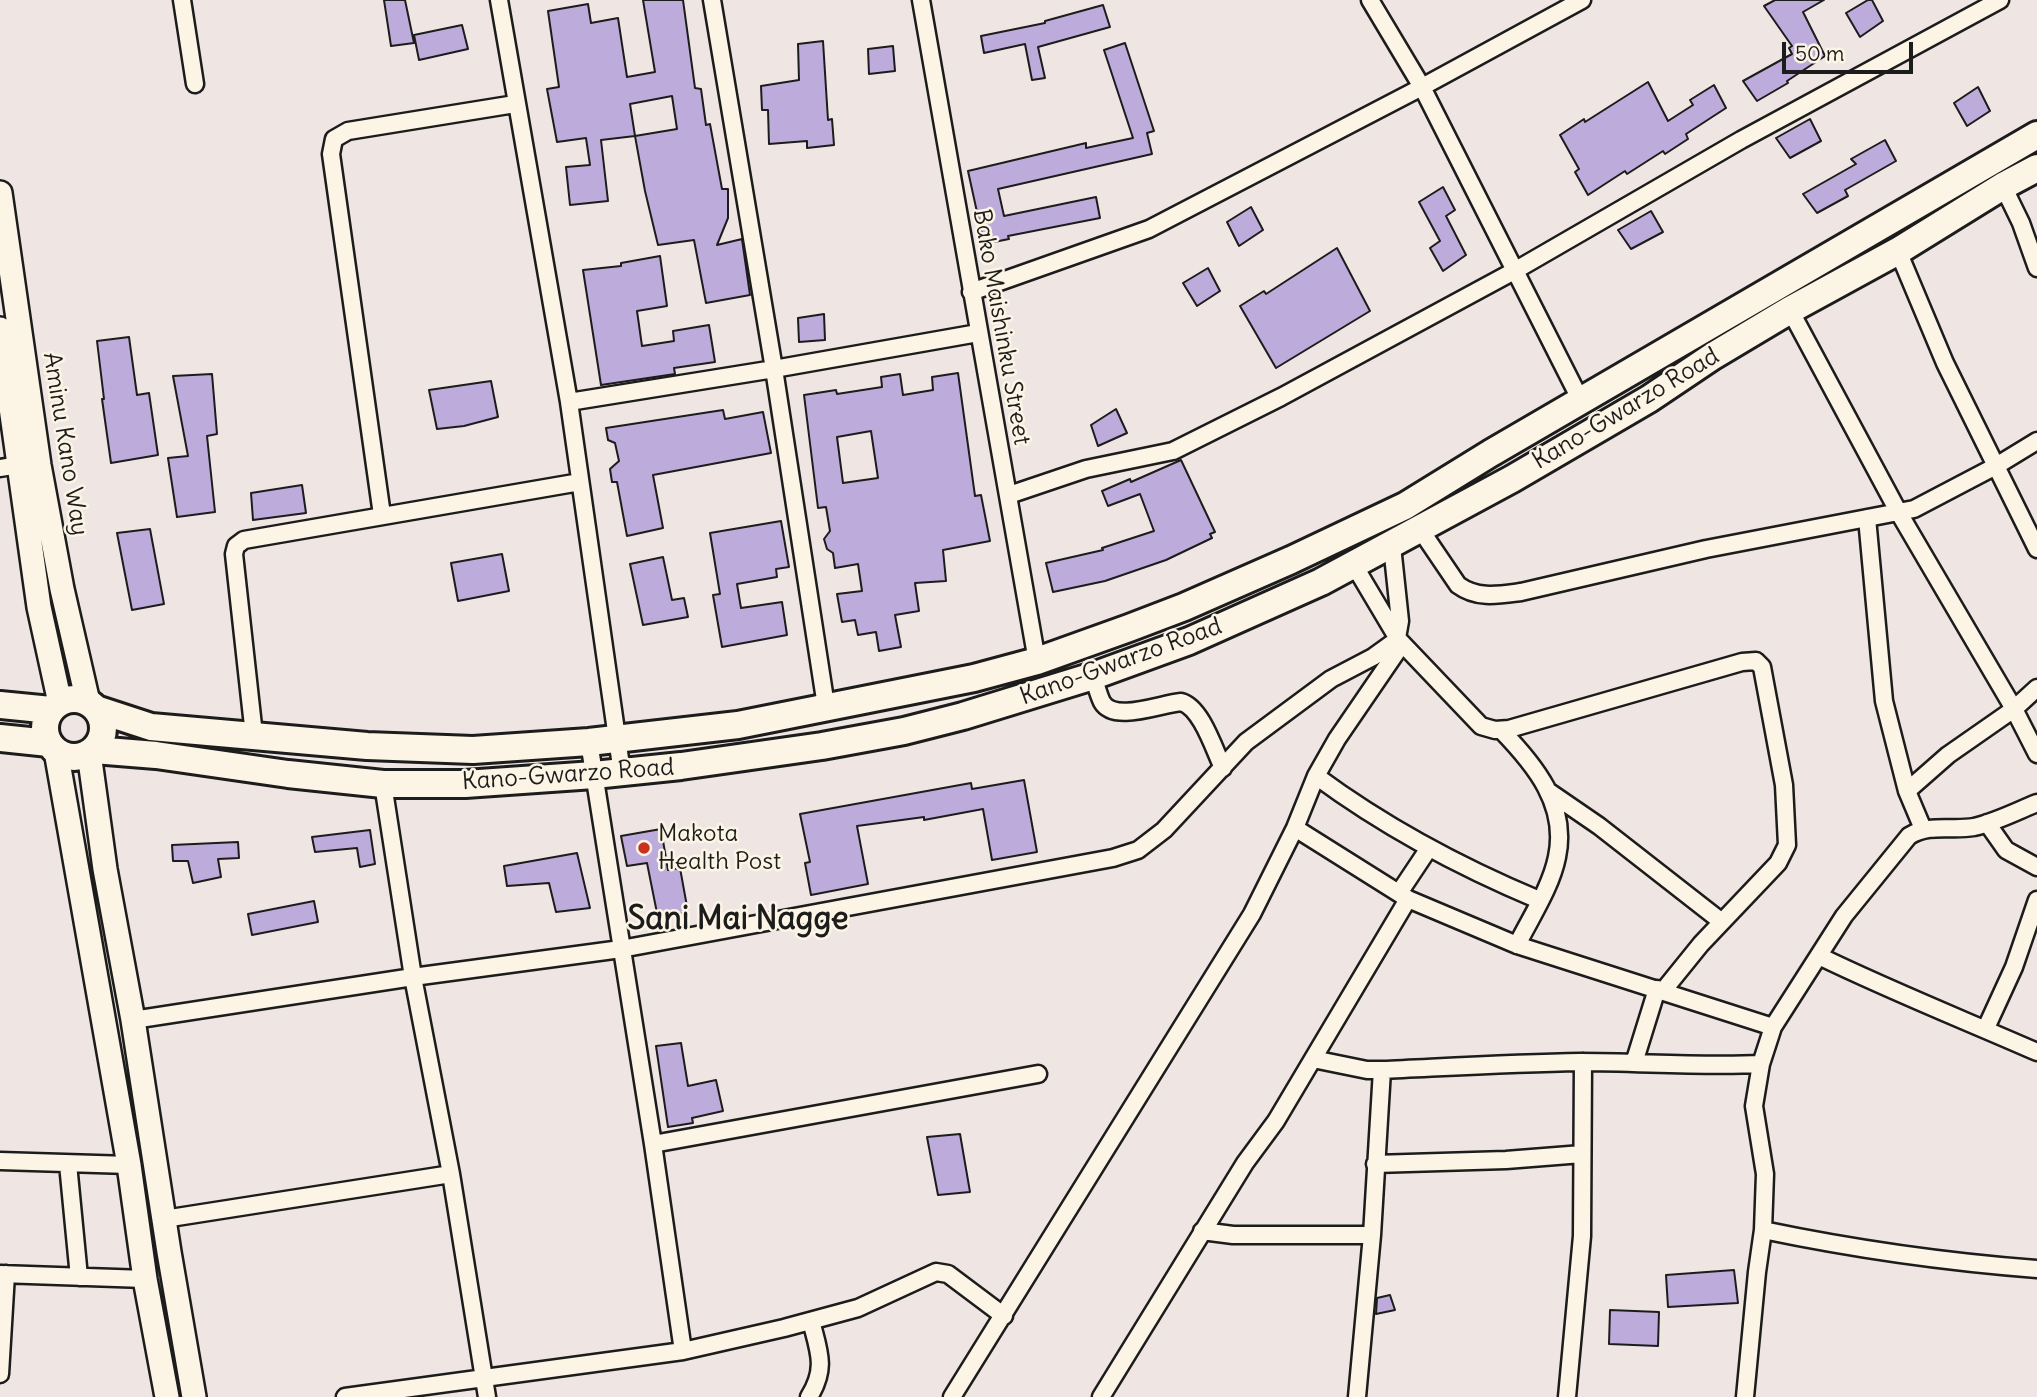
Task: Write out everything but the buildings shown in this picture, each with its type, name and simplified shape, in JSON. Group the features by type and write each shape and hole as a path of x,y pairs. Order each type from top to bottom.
{"main road":[{"name":"Kano-Gwarzo Road","path":"92,706 151,727 366,746 473,750 589,742 738,725 974,678 1037,661 1184,607 1405,506 2037,135"},
{"name":"Kano-Gwarzo Road","path":"91,752 156,755 288,774 383,784 465,784 622,773 822,746 904,731 963,716 1093,676 1189,641 1246,617 1392,546 1649,399 1713,356 1790,310 1898,251 2037,168"},
{"name":"Aminu Kano Way","path":"1,206 39,465 62,589 92,706"},
{"name":"Aminu Kano Way","path":"0,329 10,467 39,607 56,707"},
{"path":"0,705 56,707 77,699 92,706 102,719 104,730 101,741 91,752 72,757 53,747 0,738"},
{"path":"56,707 45,726 53,747 167,1397"},
{"path":"91,752 105,869 133,1020 194,1397"}],"street":[{"path":"182,0 195,84"},
{"path":"499,0 569,402 622,773"},
{"path":"712,0 774,369 826,706"},
{"name":"Bako Maishinku Street","path":"922,0 1037,661"},
{"path":"1370,0 1422,87 1581,401"},
{"path":"971,292 1149,229 1422,87 1582,0"},
{"path":"1009,495 1086,469 1173,450 1292,391 1516,270 1741,140 2000,0"},
{"path":"382,516 331,154 334,139 348,131 515,104"},
{"path":"2003,186 2021,223 2037,268"},
{"path":"1898,251 1945,363 2037,549"},
{"path":"1790,310 1899,513 2014,709 2037,754"},
{"path":"569,402 978,333"},
{"path":"1420,529 1458,586 1467,592 1497,596 1706,549 1914,509 2037,441"},
{"path":"254,734 234,554 236,546 244,540 580,482"},
{"path":"1867,518 1884,701 1907,791 1923,829"},
{"path":"952,1397 1252,915 1295,828 1316,775 1399,640 1400,621 1392,546"},
{"path":"1354,565 1399,640 1481,726 1501,730 1742,662 1750,660 1759,663 1765,676 1784,785 1787,845 1778,863 1660,990 1634,1063"},
{"path":"133,1020 413,977 621,949 1113,858 1138,850 1164,830 1246,742 1331,679 1399,640"},
{"path":"1093,676 1103,703 1111,712 1122,713 1170,703 1189,704 1197,712 1223,768"},
{"path":"1907,791 1948,755 2014,709 2037,688"},
{"path":"1501,730 1539,774 1548,790 1559,824 1560,840 1554,867 1517,945"},
{"path":"589,742 683,1351"},
{"path":"1316,775 1369,813 1429,848 1539,900"},
{"path":"383,784 413,977 451,1174 487,1397"},
{"path":"1548,790 1620,841 1722,922"},
{"path":"1745,1397 1763,1230 1765,1174 1755,1106 1761,1064 1773,1027 1844,916 1909,836 1923,829 1962,829 1987,823 2037,803"},
{"path":"1987,823 2006,850 2018,859 2037,867"},
{"path":"1295,828 1403,896 1517,945 1773,1027"},
{"path":"1101,1397 1245,1163 1276,1121 1429,848"},
{"path":"1986,1028 2014,967 2037,900"},
{"path":"1819,956 1907,998 1986,1028 2037,1052"},
{"path":"1313,1059 1367,1070 1583,1062 1723,1066 1761,1064"},
{"path":"1567,1397 1582,1236 1583,1062"},
{"path":"1357,1397 1372,1235 1382,1070"},
{"path":"653,1144 1038,1074"},
{"path":"1376,1164 1506,1160 1582,1154"},
{"path":"0,1161 128,1165"},
{"path":"68,1164 79,1277"},
{"path":"164,1219 451,1174"},
{"path":"1763,1230 1867,1250 1979,1265 2037,1269"},
{"path":"1202,1231 1233,1235 1372,1235"},
{"path":"345,1397 683,1351 858,1308 936,1272 948,1274 1004,1316"},
{"path":"0,1374 3,1274 145,1279"},
{"path":"809,1397 818,1383 822,1360 811,1321"}],"place":[{"name":"Makota Health Post","path":"644,848"}],"district":[{"name":"Sani Mai Nagge","path":"738,920"}]}
